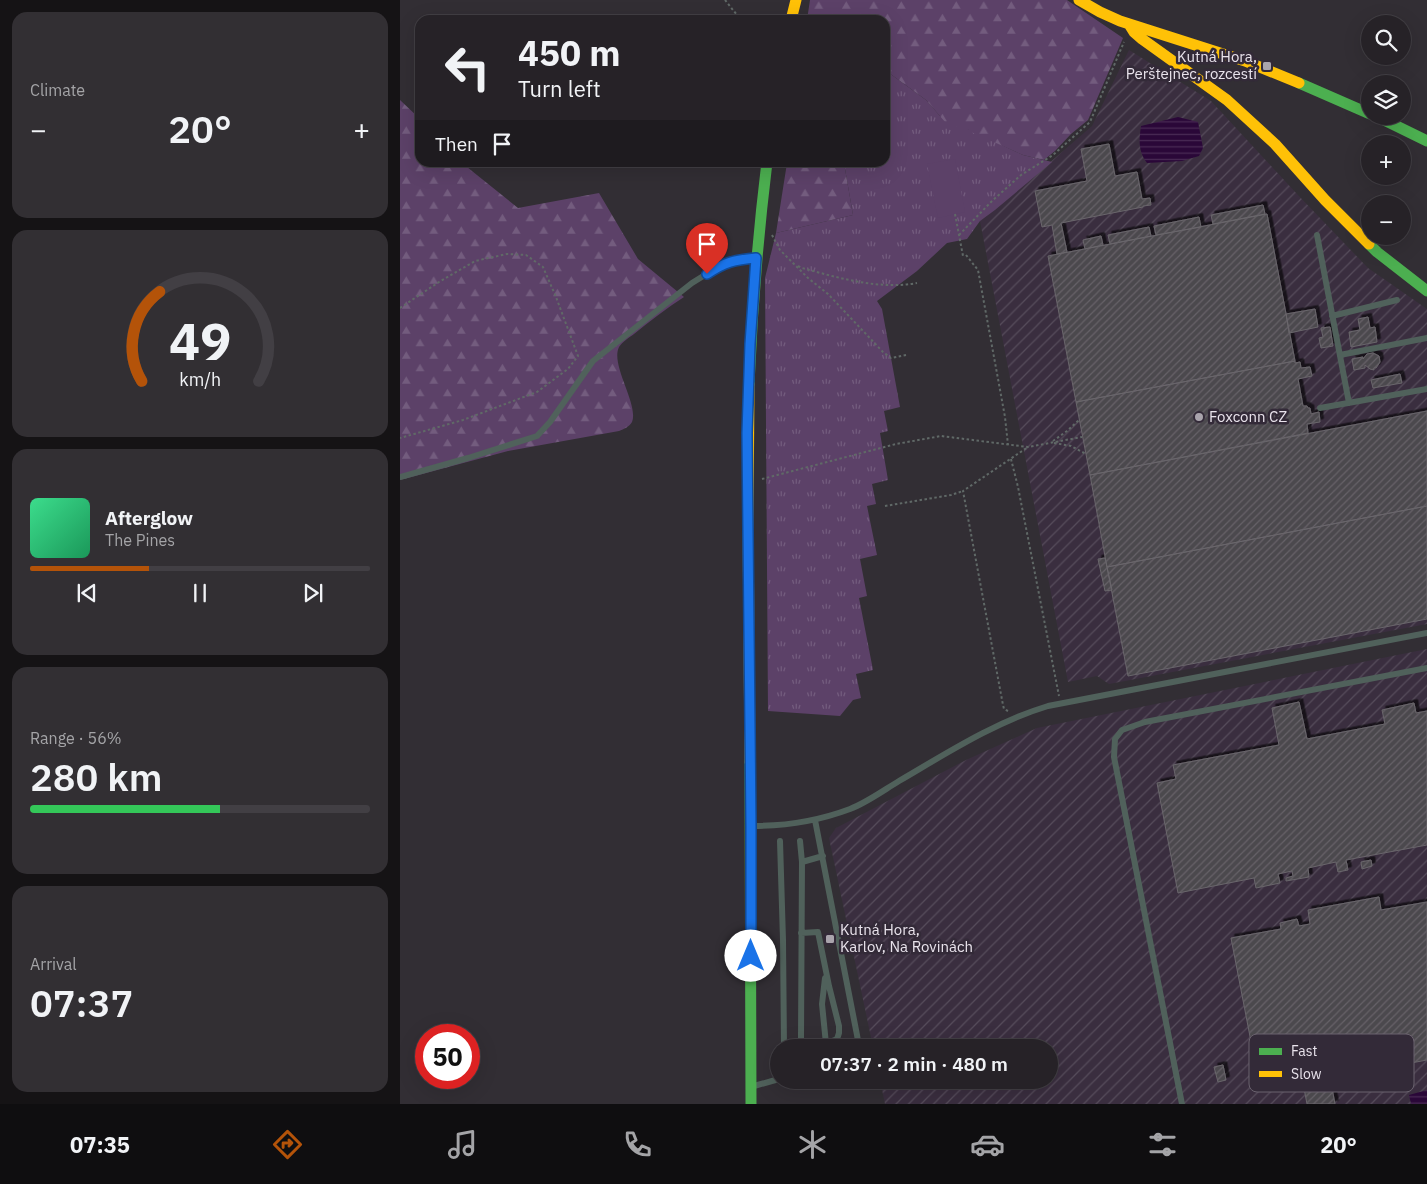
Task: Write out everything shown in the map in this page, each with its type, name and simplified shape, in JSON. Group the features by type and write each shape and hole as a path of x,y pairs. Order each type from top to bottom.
{"main road":[{"path":"792,15 796,0"},
{"path":"1079,0 1130,26 1245,61 1361,110"},
{"path":"1130,26 1142,38 1228,100 1275,144 1325,200 1377,252 1427,291"},
{"path":"1394,125 1427,141"},
{"path":"751,1104 751,826 747,433 750,344 756,258 766,167"}],"lane":[{"path":"1317,236 1349,403"},
{"path":"400,477 537,436 550,422 593,361 692,283 721,265 733,261 756,258"},
{"path":"1332,316 1397,300"},
{"path":"1340,355 1427,338"},
{"path":"1320,408 1427,389"},
{"path":"751,826 780,826 815,820 852,809 982,734 1039,709 1427,633"},
{"path":"1182,1104 1114,757 1115,739 1122,730 1145,722 1427,668"},
{"path":"815,820 858,1039"},
{"path":"780,841 784,1039"},
{"path":"800,841 802,862 801,1039"},
{"path":"802,862 823,856"},
{"path":"801,933 818,932 840,1030 837,1039"},
{"path":"826,972 822,1004 826,1039"},
{"path":"751,1086 770,1081"}],"path":[{"path":"725,0 737,15"},
{"path":"959,234 1021,175 1053,155 1090,122 1130,26"},
{"path":"955,214 963,256"},
{"path":"769,227 780,250 808,278 828,294 883,352 891,358 906,355"},
{"path":"400,308 475,261 507,254 526,255 544,266 578,356 568,369 537,392 463,420 400,438"},
{"path":"966,255 978,270 1005,417 1008,445"},
{"path":"796,265 860,282 903,286 917,283"},
{"path":"1052,443 1079,420"},
{"path":"762,479 896,444 941,436 1028,447 1082,437"},
{"path":"1052,443 1070,446 1086,454"},
{"path":"885,506 963,492 1028,447"},
{"path":"1011,459 1059,696"},
{"path":"963,492 1003,705 1008,711"}],"shaded area":[{"path":"1129,50 1211,101 1368,268 1427,309 1427,624 1109,684 1097,676 1068,682 980,221 1092,126"},
{"path":"1178,117 1198,122 1203,148 1199,156 1182,161 1147,163 1140,145 1141,126"},
{"path":"1427,649 1427,1104 885,1104 882,1089 1058,1089 1058,1039 871,1039 829,838 836,828 966,760 1037,728"},
{"path":"1427,1090 1427,1104 1411,1104 1409,1095"}],"green space":[{"path":"810,0 1067,0 1123,38 1088,120 1044,160 1023,155 969,130 946,123 926,100 890,74 890,15 808,15"},
{"path":"890,74 926,100 940,116 1023,155 1052,162 980,221 967,239 947,243 917,271 877,301 882,309 900,407 884,411 888,431 880,433 888,480 872,484 876,504 867,506 877,555 860,559 867,596 859,598 873,670 856,674 861,698 853,700 840,716 768,711 765,278 776,233 853,215 845,167 890,167"},
{"path":"400,100 415,114 415,167 467,167 518,208 599,193 638,259 684,297 652,319 619,347 617,355 618,364 632,405 632,422 628,427 619,431 508,451 400,480"},
{"path":"955,159 965,212 938,218 927,164"},
{"path":"786,167 845,167 853,215 776,233"}],"building":[{"path":"1109,144 1115,176 1137,172 1142,199 1150,198 1151,205 1061,223 1067,252 1057,254 1052,225 1042,227 1035,191 1087,181 1081,149"},
{"path":"1263,205 1265,214 1213,224 1211,215"},
{"path":"1267,214 1295,361 1076,402 1048,256"},
{"path":"1199,217 1201,227 1156,235 1154,226"},
{"path":"1149,227 1151,236 1110,244 1108,235"},
{"path":"1101,236 1103,245 1085,249 1083,240"},
{"path":"1315,309 1318,327 1289,333 1286,314"},
{"path":"1368,317 1370,328 1375,327 1377,342 1351,347 1349,332 1360,330 1358,319"},
{"path":"1330,327 1333,346 1321,348 1319,338 1323,337 1321,328"},
{"path":"1373,353 1379,356 1380,362 1374,370 1365,365 1365,368 1354,370 1352,359 1363,357 1363,359 1367,354"},
{"name":"Foxconn CZ","path":"1295,361 1295,363 1300,362 1301,368 1310,367 1312,376 1298,379 1303,406 1310,408 1311,414 1319,412 1320,422 1307,424 1308,433 1090,475 1076,402"},
{"path":"1400,374 1402,383 1373,388 1371,380"},
{"path":"1427,411 1427,506 1107,567 1090,475"},
{"path":"1427,506 1427,619 1128,676 1107,567"},
{"path":"1105,558 1112,590 1105,591 1098,559"},
{"path":"1299,702 1307,739 1385,724 1382,710 1414,703 1416,713 1427,711 1427,845 1346,860 1348,870 1338,872 1336,862 1308,868 1309,877 1286,881 1286,878 1293,876 1292,871 1278,874 1280,883 1256,888 1254,878 1178,893 1157,783 1176,779 1173,765 1279,745 1272,708"},
{"path":"1371,860 1372,866 1362,869 1361,862"},
{"path":"1379,897 1381,910 1427,902 1427,1060 1414,1062 1414,1034 1250,1034 1231,938 1281,929 1280,923 1297,919 1299,926 1310,924 1308,910"},
{"path":"1223,1065 1226,1080 1218,1082 1214,1067"},
{"path":"1305,1092 1333,1092 1335,1104 1307,1104"}],"traffic: fast":[{"path":"1299,83 1361,110"},
{"path":"1394,125 1427,141"},
{"path":"749,384 756,273 766,167"},
{"path":"1370,245 1427,291"},
{"path":"750,762 751,1104"}],"traffic: slow":[{"path":"792,15 796,0"},
{"path":"1079,0 1120,21 1245,61 1299,83"},
{"path":"1129,24 1142,39 1227,100 1275,144 1325,200 1361,236"},
{"path":"749,384 750,762"}],"place":[{"name":"Kutná Hora, Perštejnec, rozcestí","path":"1267,66"},
{"name":"Foxconn CZ","path":"1199,417"},
{"name":"Kutná Hora, Karlov, Na Rovinách","path":"830,939"}],"route":[{"path":"707,274 721,265 733,261 756,258 750,344 747,433 751,956"}]}
